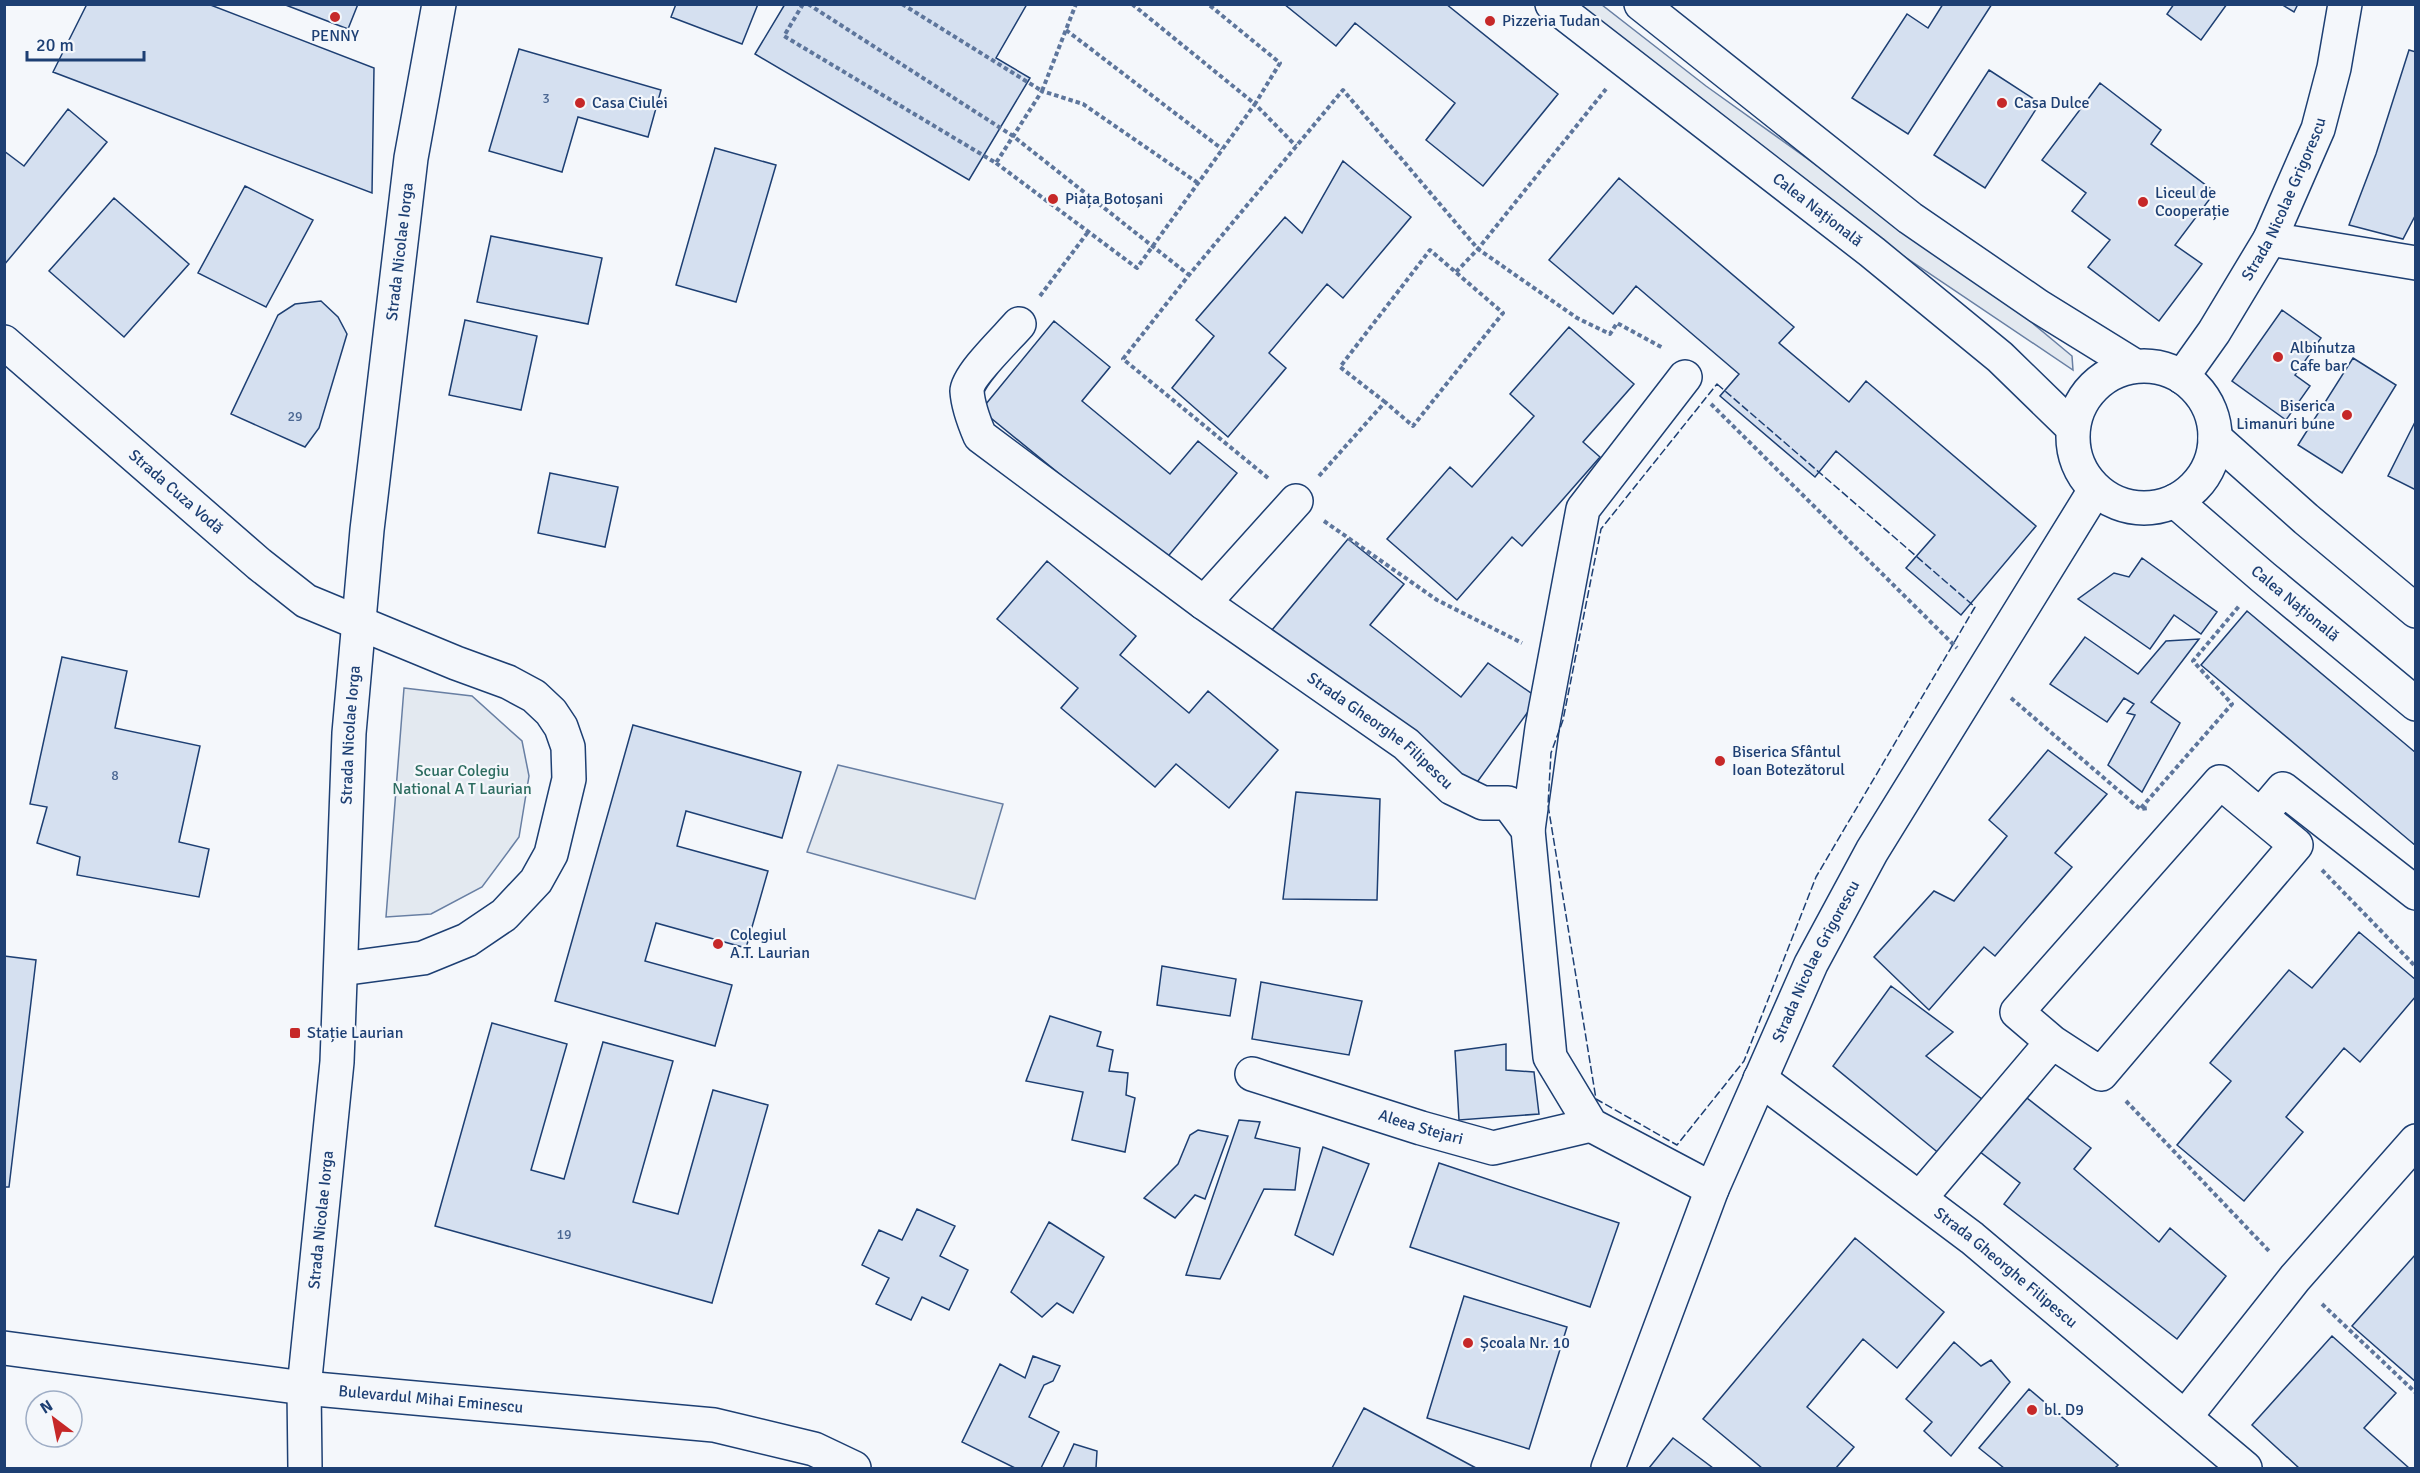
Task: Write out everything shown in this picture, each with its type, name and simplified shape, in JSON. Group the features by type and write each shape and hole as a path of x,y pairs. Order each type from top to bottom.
{"main road":[{"name":"Strada Nicolae Iorga","path":"304,1468 304,1388 337,1062 349,733 367,530 411,159 439,4"},
{"name":"Calea Națională","path":"1552,4 1872,252 2000,357 2073,428"},
{"path":"1641,4 1910,218 2038,306 2135,366"},
{"name":"Strada Nicolae Grigorescu","path":"2182,377 2214,332 2270,239 2318,129 2334,68 2345,4"},
{"path":"2270,239 2415,263"},
{"name":"Strada Gheorghe Filipescu","path":"1019,324 980,367 967,388 971,413 980,436 1204,603 1406,744 1452,788 1483,803 1508,803 1528,830"},
{"name":"Strada Cuza Vodă","path":"4,342 259,564 306,601 508,682 534,696 551,712 561,727 568,747 569,779 551,854 536,881 504,915 467,940 423,958 340,969"},
{"path":"2135,366 2159,368 2182,377 2200,393 2211,415 2215,438 2211,462 2199,482 2175,501 2160,507 2137,508 2115,503 2096,490 2081,472 2074,451 2073,428 2080,405 2094,387 2113,374 2135,366"},
{"path":"1695,388 1583,510 1554,660 1528,830 1550,1057 1591,1125 1712,1189"},
{"path":"2215,438 2315,527 2415,611"},
{"name":"Strada Nicolae Grigorescu","path":"1608,1468 1712,1189 1811,964 1872,851 2096,490"},
{"path":"1204,603 1296,501"},
{"name":"Calea Națională","path":"2175,501 2415,704"},
{"path":"2220,782 2296,845 2101,1074 2052,1042 2017,1012 2220,782"},
{"path":"2261,815 2283,789 2415,893"},
{"path":"1920,1198 2052,1042"},
{"name":"Aleea Stejari","path":"1252,1074 1421,1128 1493,1148 1591,1125"},
{"name":"Strada Gheorghe Filipescu","path":"1760,1079 1972,1238 2245,1468"},
{"path":"2185,1417 2295,1278 2415,1141"},
{"name":"Bulevardul Mihai Eminescu","path":"4,1348 304,1388 714,1425 814,1449 854,1468"}],"path":[{"path":"803,4 784,36 996,163 1137,268 1255,104 1280,63 1208,4"},
{"path":"808,4 1013,136 1189,275"},
{"path":"902,4 1042,91 1083,104 1198,183"},
{"path":"996,163 1042,91 1077,4"},
{"path":"1132,4 1255,104 1296,146"},
{"path":"1066,30 1222,148"},
{"path":"1456,272 1478,249 1627,62"},
{"path":"1554,660 1437,600 1296,501 1123,359 1189,275 1343,90 1478,249 1577,318 1611,334 1617,323 1689,362 1695,388 1982,674 2140,809"},
{"path":"1019,324 1088,232"},
{"path":"1430,250 1503,313 1413,426 1385,402 1340,367 1430,250"},
{"path":"1296,501 1385,402"},
{"path":"2140,809 2232,704 2193,661 2263,577"},
{"path":"2140,809 2151,807"},
{"path":"2296,845 2415,966"},
{"path":"2101,1074 2295,1278 2415,1393"}],"green space":[{"path":"1576,5 1602,5 1706,86 2006,301 2072,356 2073,370 1893,249"},
{"name":"Scuar Colegiu National A T Laurian","path":"404,688 472,696 522,741 529,776 519,837 482,887 431,914 386,917"},
{"path":"838,765 1003,804 975,899 807,852"}],"building":[{"path":"87,4 208,4 374,68 372,193 53,72"},
{"name":"PENNY","path":"283,4 358,4 348,29"},
{"path":"676,4 758,4 742,44 671,17"},
{"path":"785,4 1027,4 996,58 1030,78 969,180 755,54"},
{"path":"1284,4 1446,4 1558,94 1483,186 1426,140 1455,103 1355,23 1336,46"},
{"path":"1943,4 1992,4 1908,134 1852,98 1907,14 1928,28"},
{"path":"2174,4 2227,4 2201,40 2167,14"},
{"path":"2281,4 2298,4 2294,12"},
{"name":"Casa Ciulei","path":"519,49 661,90 648,137 578,117 562,172 489,151"},
{"path":"2409,50 2416,52 2416,214 2403,239 2349,225 2376,154"},
{"path":"1989,70 2040,103 1985,188 1934,155"},
{"name":"Liceul de Cooperație","path":"2100,83 2161,130 2151,144 2215,192 2175,245 2202,264 2159,321 2088,267 2110,240 2072,211 2086,193 2042,160"},
{"path":"68,109 107,142 4,265 4,151 24,166"},
{"path":"715,148 776,165 736,302 676,285"},
{"path":"1343,161 1411,217 1343,298 1327,284 1269,353 1286,368 1228,437 1172,388 1214,336 1196,320 1285,217 1302,233"},
{"path":"1619,178 1794,327 1779,343 1849,402 1866,381 2036,526 1961,615 1906,568 1935,535 1836,451 1815,477 1720,396 1739,374 1636,286 1613,314 1549,260"},
{"path":"245,186 313,220 266,307 198,273"},
{"path":"114,198 189,264 124,337 49,271"},
{"path":"491,236 602,258 588,324 477,302"},
{"path":"321,301 338,317 347,334 319,428 305,447 231,414 278,315 295,304"},
{"name":"Albinutza Cafe bar","path":"2282,310 2321,338 2295,375 2310,386 2286,420 2232,381"},
{"path":"465,320 537,336 521,410 449,395"},
{"path":"1054,321 1110,367 1082,401 1170,474 1198,441 1237,473 1165,560 981,410"},
{"path":"1569,327 1634,384 1583,442 1600,457 1522,546 1512,537 1457,600 1387,539 1450,467 1472,487 1534,416 1510,394"},
{"name":"Biserica Limanuri bune","path":"2353,358 2396,385 2342,473 2298,445"},
{"path":"2416,420 2416,490 2388,476"},
{"path":"550,473 618,487 605,547 538,533"},
{"path":"1348,539 1404,584 1370,625 1461,697 1488,663 1538,698 1470,792 1272,630"},
{"path":"2142,558 2217,612 2201,634 2174,615 2150,649 2078,599 2114,573 2129,577"},
{"path":"1047,561 1136,636 1120,655 1189,713 1208,691 1278,750 1229,808 1176,764 1155,787 1061,708 1078,688 997,619"},
{"path":"2247,611 2416,753 2416,846 2201,665"},
{"path":"2085,637 2138,674 2166,641 2199,639 2151,702 2180,723 2142,792 2108,765 2135,715 2127,713 2134,704 2124,698 2107,722 2050,684"},
{"path":"62,657 127,671 115,728 200,746 179,842 209,849 199,897 77,875 80,857 37,843 47,807 30,804"},
{"path":"633,725 801,772 782,838 686,811 677,846 768,871 746,948 656,923 645,961 732,985 715,1046 555,1001"},
{"path":"2048,750 2107,794 2055,853 2072,867 1995,956 1984,947 1929,1010 1874,957 1934,891 1954,901 2007,836 1989,820"},
{"path":"1296,792 1380,799 1377,900 1283,899"},
{"path":"2359,932 2416,980 2416,996 2360,1062 2344,1048 2286,1117 2303,1132 2244,1201 2177,1145 2231,1081 2210,1063 2289,970 2312,988"},
{"path":"4,956 36,960 9,1187 4,1187"},
{"path":"1162,966 1236,979 1230,1016 1157,1005"},
{"path":"1261,982 1362,1001 1349,1055 1252,1039"},
{"path":"1891,986 1953,1032 1926,1056 1983,1100 1941,1155 1833,1066"},
{"path":"1050,1016 1101,1032 1097,1046 1113,1050 1109,1071 1128,1073 1126,1095 1135,1098 1125,1152 1072,1140 1083,1092 1026,1081"},
{"path":"492,1023 567,1044 531,1170 564,1179 603,1042 673,1061 633,1202 678,1214 713,1090 768,1105 712,1303 435,1226"},
{"path":"1506,1044 1506,1070 1534,1072 1539,1114 1459,1120 1455,1051"},
{"path":"2023,1095 2091,1148 2074,1169 2159,1242 2170,1228 2226,1276 2177,1339 2004,1204 2020,1183 1979,1151"},
{"path":"1239,1120 1260,1122 1255,1138 1300,1148 1295,1190 1264,1189 1220,1279 1186,1275"},
{"path":"1198,1130 1228,1136 1205,1199 1195,1195 1175,1218 1144,1198 1178,1164 1190,1135"},
{"path":"1323,1147 1369,1164 1333,1255 1295,1235"},
{"path":"1439,1163 1619,1223 1590,1307 1410,1247"},
{"path":"917,1209 955,1226 940,1256 968,1270 949,1310 922,1297 911,1320 876,1304 889,1278 862,1265 879,1230 902,1240"},
{"path":"1049,1222 1104,1257 1073,1313 1057,1303 1042,1317 1011,1292"},
{"path":"1855,1238 1944,1312 1897,1368 1863,1339 1807,1407 1854,1447 1836,1468 1762,1468 1703,1419"},
{"path":"2416,1256 2416,1382 2352,1326"},
{"path":"1464,1296 1567,1327 1529,1449 1427,1418"},
{"path":"2332,1336 2396,1393 2364,1428 2409,1468 2299,1468 2252,1425"},
{"path":"1954,1342 1981,1366 1991,1360 2010,1382 1951,1456 1924,1431 1932,1422 1906,1399"},
{"path":"1033,1356 1060,1366 1053,1381 1044,1385 1029,1417 1059,1432 1041,1468 1015,1468 962,1442 1000,1364 1025,1378"},
{"name":"bl. D9","path":"2029,1389 2118,1465 2115,1468 2004,1468 1979,1448"},
{"path":"1364,1408 1476,1468 1332,1468"},
{"path":"1673,1438 1713,1468 1649,1468"},
{"path":"1074,1444 1097,1451 1096,1468 1063,1468"}],"fence":[{"path":"1717,384 1975,607 1816,877 1744,1061 1677,1145 1596,1099 1548,805 1551,753 1563,720 1601,529 1717,384"}],"place":[{"name":"PENNY","path":"335,17"},
{"name":"Pizzeria Tudan","path":"1490,21"},
{"name":"Casa Ciulei","path":"580,103"},
{"name":"Casa Dulce","path":"2002,103"},
{"name":"Piața Botoșani","path":"1053,199"},
{"name":"Liceul de Cooperație","path":"2143,202"},
{"name":"Albinutza Cafe bar","path":"2278,357"},
{"name":"Biserica Limanuri bune","path":"2347,415"},
{"name":"Biserica Sfântul Ioan Botezătorul","path":"1720,761"},
{"name":"Colegiul A.T. Laurian","path":"718,944"},
{"name":"Stație Laurian","path":"295,1033"},
{"name":"Școala Nr. 10","path":"1468,1343"},
{"name":"bl. D9","path":"2032,1410"}]}
